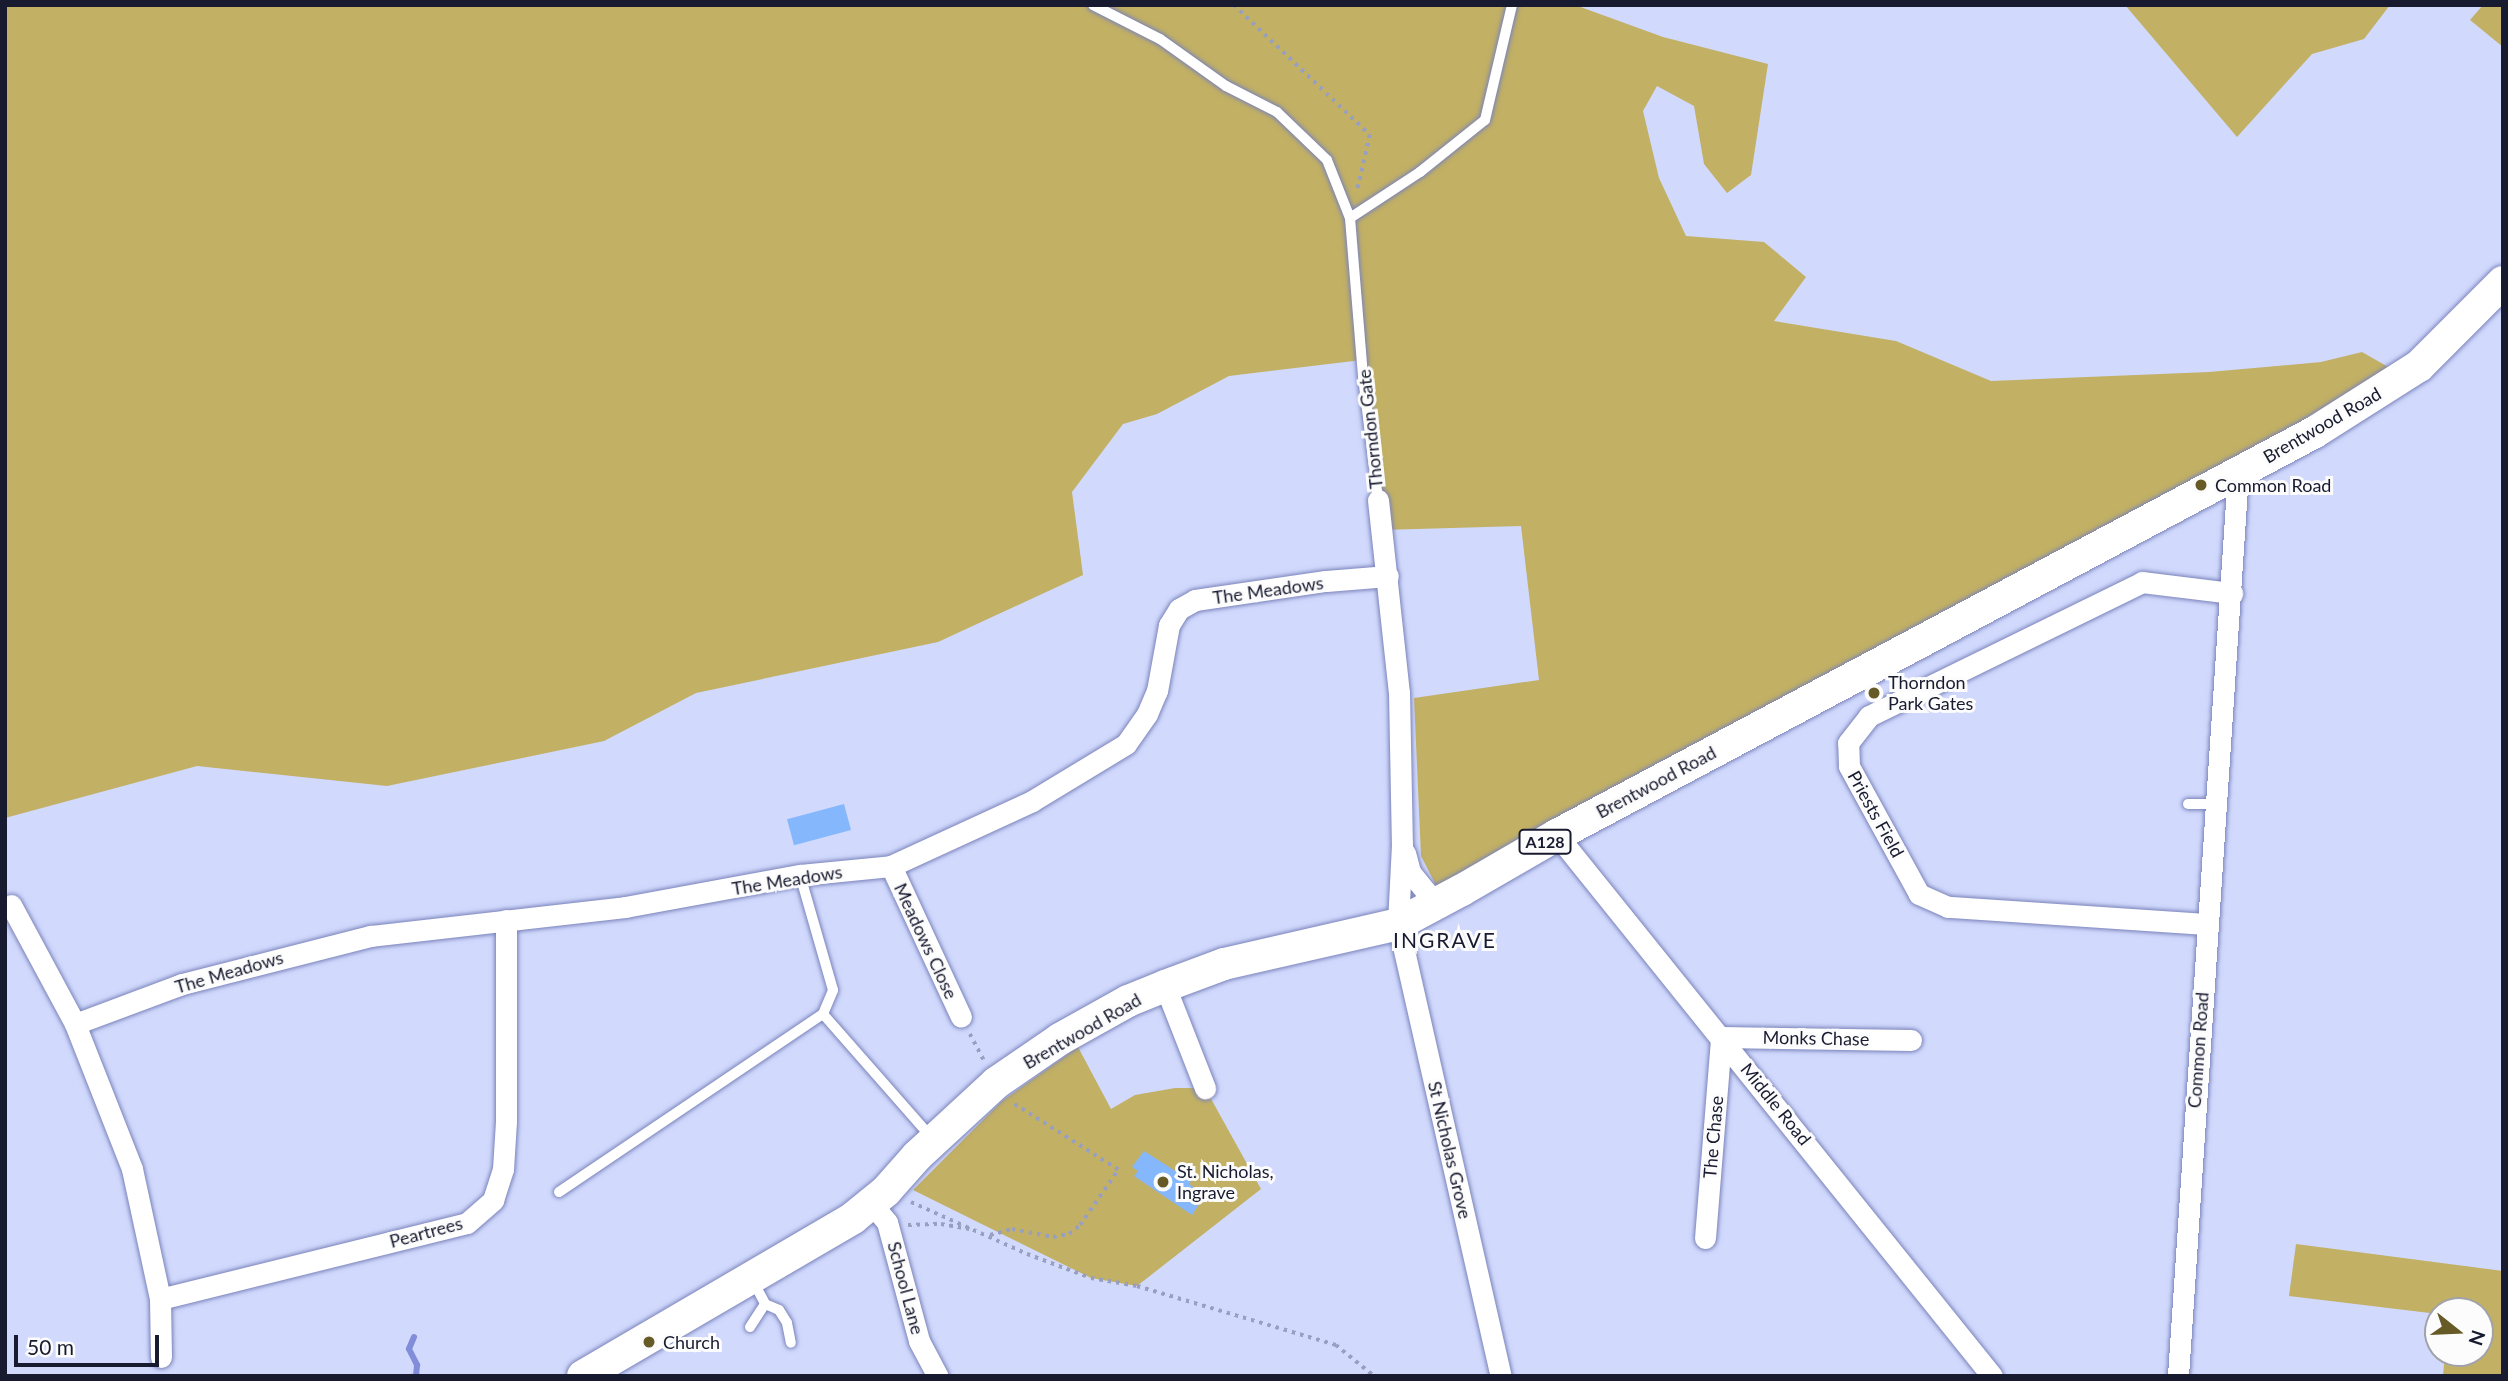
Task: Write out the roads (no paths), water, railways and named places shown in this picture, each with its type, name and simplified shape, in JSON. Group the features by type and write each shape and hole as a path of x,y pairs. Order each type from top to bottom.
{"main road":[{"name":"Brentwood Road","path":"583,1376 758,1292 879,1197 934,1140 993,1086 1060,1039 1128,1001 1224,964 1398,924 1557,835 2315,432 2419,366 2503,282"}],"street":[{"name":"Common Road","path":"2178,1376 2238,472"},
{"name":"Thorndon Gate","path":"1378,500 1399,692 1402,844 1398,924"},
{"name":"The Meadows","path":"75,1024 182,984 263,961 371,936 625,907 800,876 891,866 1032,801 1126,744 1147,714 1157,691 1169,625 1179,609 1195,600 1388,576"},
{"name":"Priests Field","path":"2206,924 1948,907 1919,894 1849,766 1848,743 1869,716 2142,582 2232,593"},
{"name":"Middle Road","path":"1557,835 1992,1376"},
{"path":"1402,844 1410,872 1427,894 1439,901"},
{"name":"Meadows Close","path":"891,866 961,1017"},
{"path":"12,905 75,1024 132,1169 160,1299 161,1357"},
{"name":"Peartrees","path":"160,1299 467,1223 493,1200 503,1169 506,1121 506,920"},
{"name":"St Nicholas Grove","path":"1398,924 1501,1376"},
{"path":"1165,986 1205,1088"},
{"name":"Monks Chase","path":"1721,1037 1911,1040"},
{"name":"The Chase","path":"1705,1238 1721,1037"},
{"name":"School Lane","path":"879,1197 919,1341 938,1376"}],"lane":[{"name":"Thorndon Gate","path":"1093,5 1160,39 1226,86 1277,112 1328,160 1350,218 1363,377 1378,500"},
{"path":"1350,218 1420,172 1485,120 1512,5"},
{"path":"2188,804 2215,804"},
{"path":"559,1192 823,1014 833,990 800,876"},
{"path":"823,1014 934,1140"},
{"path":"750,1327 758,1292 779,1310 787,1323 791,1343"}],"waterway":[{"path":"414,1337 409,1349 417,1365 416,1376"}],"place":[{"name":"Common Road","path":"2201,485"},
{"name":"Thorndon Park Gates","path":"1874,693"},
{"name":"St. Nicholas, Ingrave","path":"1163,1182"},
{"name":"Church","path":"649,1342"}],"district":[{"name":"INGRAVE","path":"1445,940"}]}
